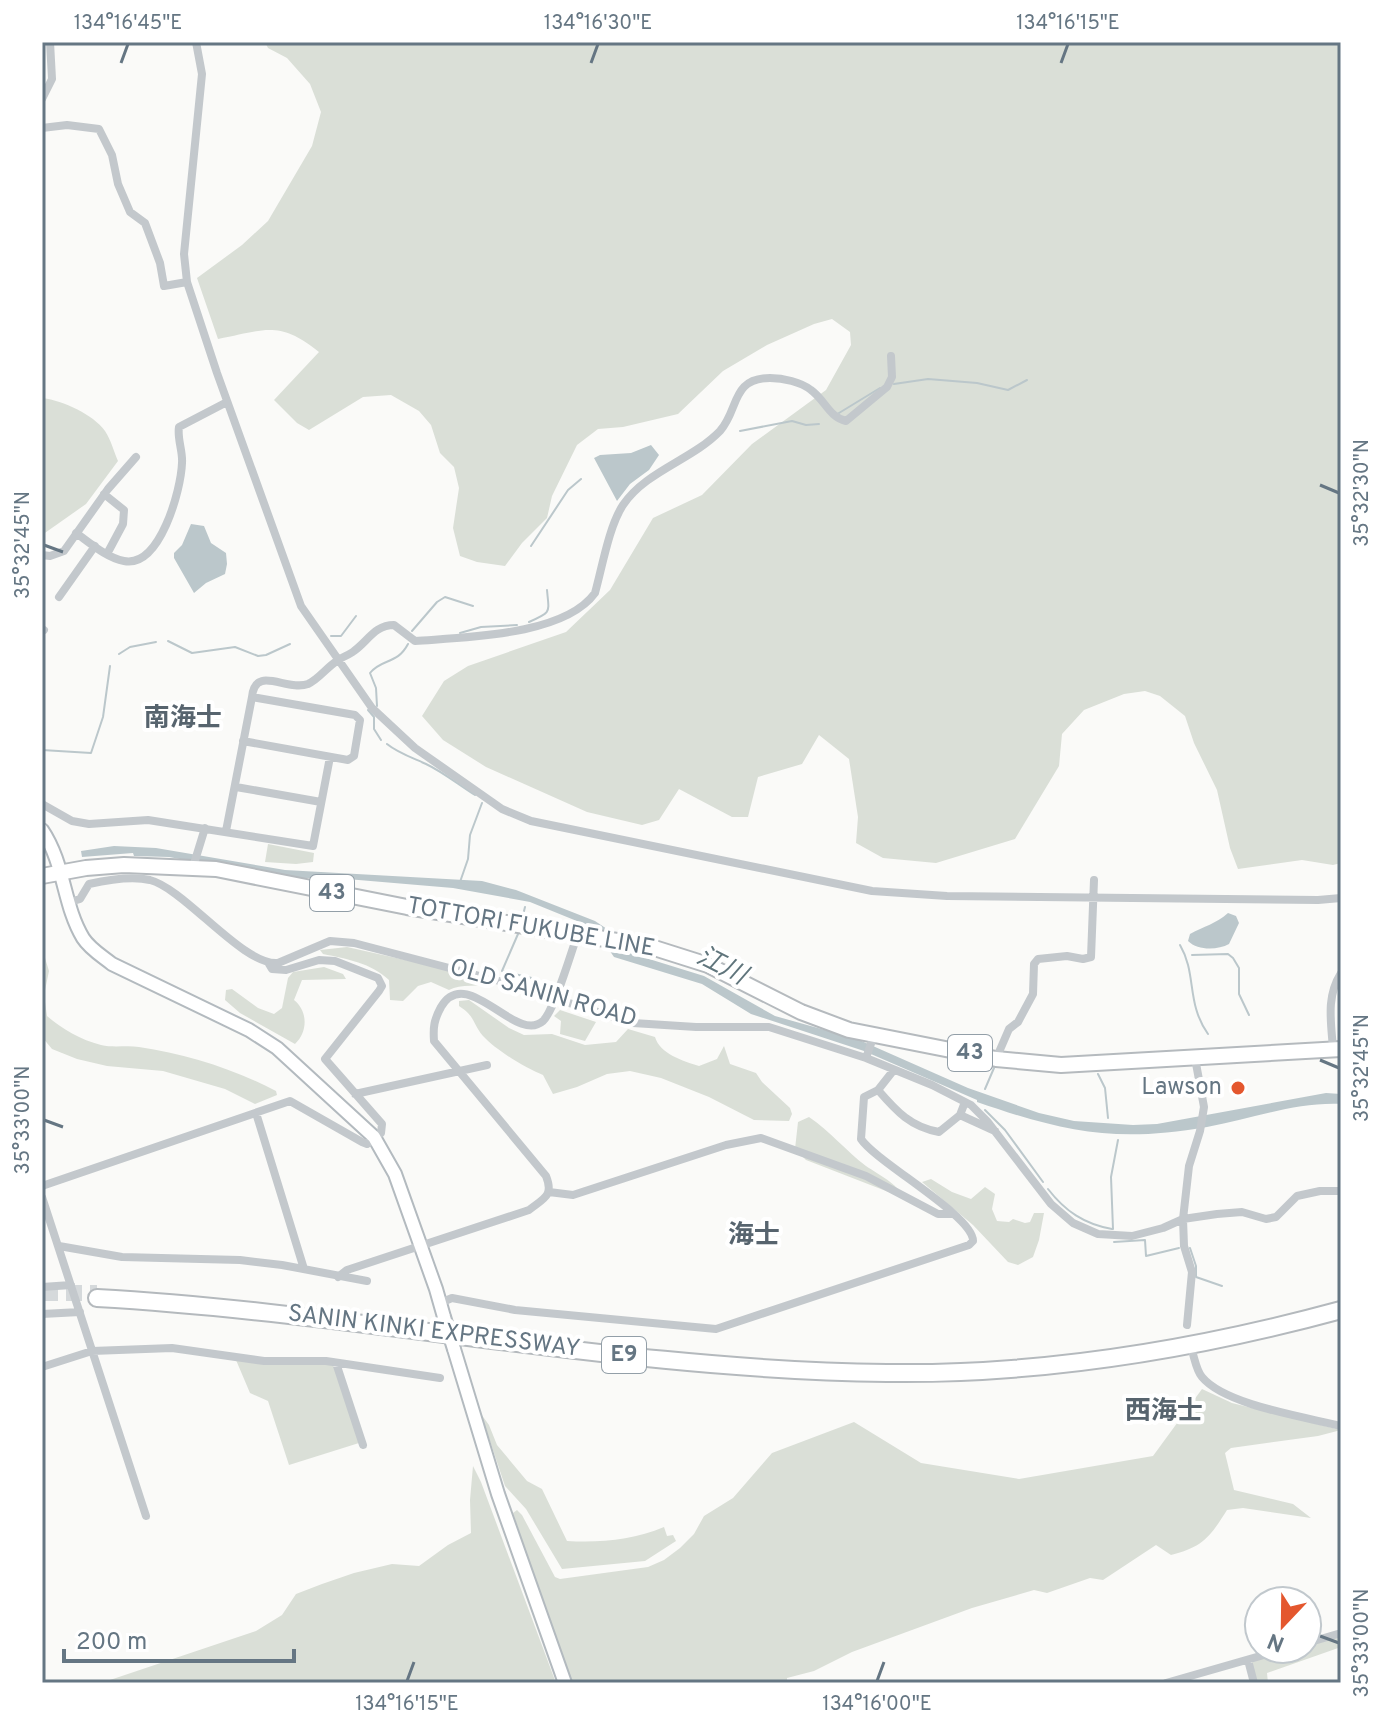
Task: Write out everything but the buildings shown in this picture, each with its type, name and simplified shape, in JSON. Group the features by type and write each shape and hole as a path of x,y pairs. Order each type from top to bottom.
{"highway":[{"name":"SANIN KINKI EXPRESSWAY","path":"97,1296 294,1314 694,1363 890,1373 1003,1368 1128,1355 1264,1329 1341,1308"}],"main road":[{"name":"TOTTORI FUKUBE LINE","path":"42,876 124,865 193,867 648,946 708,965 801,1012 873,1039 996,1059 1061,1065 1337,1049"}],"street":[{"path":"42,99 52,79 50,42"},
{"path":"196,42 202,74 184,254 187,282 301,606 372,708 415,748 502,809 531,821 872,891 947,896 1128,899 1341,898"},
{"path":"42,128 67,125 99,129 112,155 118,184 130,212 145,223 160,263 164,286 187,282"},
{"path":"226,831 253,688 260,680 296,687 310,683 383,625 394,625 415,641 484,635 556,621 587,604 595,593 622,507 651,479 721,429 743,387 756,379 772,378 797,383 811,390 835,419 846,421 887,387 892,377 891,356"},
{"path":"76,533 107,554 126,562 143,558 155,547 168,519 179,481 182,463 179,427 227,402"},
{"path":"42,555 56,555 64,551 104,494 136,457"},
{"path":"104,494 124,510 123,524 107,554"},
{"path":"59,597 95,546"},
{"path":"243,741 348,760 354,756 360,720 355,715 252,697"},
{"path":"42,804 74,822 89,824 148,820 313,846 330,757"},
{"path":"236,787 321,802"},
{"path":"193,867 205,828"},
{"path":"42,830 54,849 83,939 92,949 129,973 224,1017 277,1048 374,1137 395,1174 420,1245 498,1494 565,1683"},
{"path":"42,1186 290,1101 367,1144 381,1133 382,1124 325,1059 379,991 382,986 378,978 335,961 319,960 286,970 272,969 151,880 89,884 80,899 70,902"},
{"path":"996,1059 1009,1029 1018,1022 1033,994 1034,964 1038,959 1091,957 1094,880"},
{"path":"338,1277 347,1270 529,1210 549,1192 551,1187 546,1176 434,1041 433,1025 445,1000 458,994 475,997 498,1008 515,1023 528,1027 545,1019 577,936"},
{"name":"OLD SANIN ROAD","path":"269,964 330,941 354,943 499,981 633,1023 769,1027 866,1057 971,1105 996,1132 1051,1204 1073,1223 1114,1237 1163,1228 1183,1219 1242,1212 1266,1219 1276,1217 1297,1196 1341,1191"},
{"path":"1337,1049 1329,1004 1341,973"},
{"path":"866,1057 873,1039"},
{"path":"1187,1325 1192,1272 1184,1246 1183,1219 1189,1166 1204,1107 1195,1058"},
{"path":"355,1094 487,1065"},
{"path":"440,1303 452,1298 515,1310 716,1329 969,1245 974,1235 862,1142 864,1097 878,1090 893,1071"},
{"path":"878,1090 893,1108 922,1130 944,1131 960,1115 965,1102"},
{"path":"256,1113 304,1269"},
{"path":"960,1115 996,1132"},
{"path":"549,1192 573,1195 726,1145 761,1138 866,1176 938,1214 952,1214"},
{"path":"42,1197 146,1516"},
{"path":"59,1246 122,1257 240,1260 367,1281"},
{"path":"42,1287 71,1285"},
{"path":"42,1314 80,1312"},
{"path":"42,1367 92,1351 172,1348 264,1361 326,1361 440,1378"},
{"path":"1193,1354 1200,1376 1220,1392 1341,1426"},
{"path":"336,1363 363,1445"},
{"path":"1166,1683 1243,1661"}],"shaded area":[{"path":"265,42 1341,42 1341,863 1333,865 1302,860 1238,869 1217,790 1194,743 1185,716 1160,696 1145,691 1124,694 1084,710 1062,734 1059,766 1015,839 936,863 883,858 856,843 858,817 849,759 819,735 802,764 758,777 748,817 732,817 679,789 659,820 642,825 587,812 486,767 443,740 422,716 444,681 468,666 566,632 610,590 653,518 702,495 752,444 826,390 851,345 850,332 832,319 814,324 767,345 723,371 678,414 623,427 598,429 577,445 552,496 547,518 505,566 460,556 453,528 459,488 454,467 440,453 431,425 419,411 391,395 363,397 309,430 297,423 274,400 319,352 282,331 260,331 218,339 197,278 242,245 268,221 312,146 321,112 310,84 287,58 268,48"},
{"path":"43,398 68,405 93,419 107,435 118,461 86,504 42,535"},
{"path":"651,445 659,455 649,470 630,484 617,501 594,458 631,453"},
{"path":"191,524 204,526 211,543 226,553 227,564 225,574 194,593 174,558"},
{"path":"268,844 314,853 313,862 265,862"},
{"path":"114,846 156,848 285,870 482,881 516,890 595,921 610,931 620,950 704,976 775,1016 857,1039 968,1088 1039,1113 1074,1121 1157,1124 1326,1093 1341,1094 1341,1104 1290,1108 1174,1132 1117,1134 1064,1127 977,1102 864,1051 751,1014 702,984 614,957 594,928 530,902 453,888 335,878 282,878 169,857 134,856 133,853 82,857 81,851"},
{"path":"1228,913 1236,916 1239,923 1229,944 1208,948 1197,947 1188,941 1190,934"},
{"path":"347,947 446,969 493,985 449,990 431,982 418,986 403,1001 390,1000 389,980 382,974 358,962 323,954 320,950"},
{"path":"42,957 49,971 44,995 47,1016 65,1030 101,1045 139,1047 209,1063 260,1083 276,1091 277,1095 255,1104 225,1089 163,1071 107,1066 52,1049 42,1037"},
{"path":"324,967 343,974 346,979 302,980 294,1000 302,1010 305,1022 295,1044 240,1013 225,1000 226,990 232,989 258,1008 274,1014 282,1008 288,978 293,972"},
{"path":"469,1000 524,1035 552,1034 585,1045 616,1042 628,1029 655,1037 667,1052 699,1066 717,1059 724,1046 730,1064 756,1073 790,1108 792,1114 789,1121 754,1120 709,1097 661,1078 630,1071 607,1074 553,1094 543,1075 511,1058 483,1036 471,1017 459,1006 459,1001"},
{"path":"560,1010 596,1022 585,1041 560,1034 561,1021 554,1016"},
{"path":"809,1117 892,1184 904,1198 806,1160 795,1149 798,1122"},
{"path":"931,1179 971,1199 985,1187 995,1194 992,1209 997,1221 1009,1222 1013,1219 1025,1223 1030,1222 1034,1213 1044,1213 1033,1257 1018,1265 1008,1262 973,1225 922,1182"},
{"path":"236,1360 328,1364 335,1367 359,1443 289,1465 268,1401 250,1393"},
{"path":"1202,1389 1232,1403 1341,1430 1231,1448 1225,1453 1234,1490 1293,1504 1311,1518 1243,1508 1227,1510 1210,1534 1191,1548 1171,1555 1156,1545 1103,1580 1090,1578 1047,1593 1034,1590 972,1608 852,1652 814,1671 787,1678 787,1683 570,1683 513,1513 517,1510 522,1515 555,1577 560,1579 648,1567 680,1548 694,1534 704,1516 733,1498 772,1453 854,1422 921,1463 1019,1479 1153,1456"},
{"path":"481,1414 497,1445 527,1481 542,1489 567,1541 616,1540 664,1527 667,1536 673,1535 676,1541 645,1561 562,1569 526,1509 505,1486"},
{"path":"473,1466 556,1683 101,1683 256,1631 282,1615 296,1594 322,1584 392,1564 419,1566 471,1533"},
{"path":"1341,1635 1341,1647 1323,1653 1323,1640"},
{"path":"1253,1665 1290,1665 1267,1673 1268,1683 1256,1683"}],"waterway":[{"path":"894,384 928,379 977,383 1008,390 1027,380"},
{"path":"839,413 880,388"},
{"path":"740,431 792,421 806,425 819,424"},
{"path":"531,546 568,490 581,479"},
{"path":"529,622 547,611 547,590"},
{"path":"412,631 445,597 473,606"},
{"path":"331,636 341,636 356,616"},
{"path":"460,633 481,627 517,625"},
{"path":"168,641 192,653 235,647 258,656 290,644"},
{"path":"119,654 130,647 156,642"},
{"path":"377,706 376,688 370,673 399,655 408,644"},
{"path":"42,750 91,753 103,717 110,666"},
{"path":"368,710 374,717 374,729 381,740"},
{"path":"387,744 439,771 475,795"},
{"path":"460,882 468,859 470,835 482,803"},
{"path":"522,919 525,907"},
{"path":"518,934 502,971 536,979"},
{"path":"1180,945 1197,1011 1208,1034"},
{"path":"1192,955 1228,954 1233,958 1239,968 1239,994 1249,1015"},
{"path":"985,1089 994,1068"},
{"path":"1098,1074 1105,1088 1108,1118"},
{"path":"985,1110 1005,1130 1043,1182"},
{"path":"1113,1229 1111,1177 1118,1140"},
{"path":"1048,1189 1076,1215 1112,1229"},
{"path":"1114,1242 1145,1240 1146,1256 1179,1248"},
{"path":"1190,1248 1196,1277 1222,1286"}],"tunnel":[{"path":"42,1293 97,1293"}],"place":[{"name":"Lawson","path":"1238,1088"}],"district":[{"name":"南海士","path":"183,719"},
{"name":"海士","path":"754,1236"},
{"name":"西海士","path":"1164,1412"}],"water label":[{"name":"江川","path":"721,967"}]}
